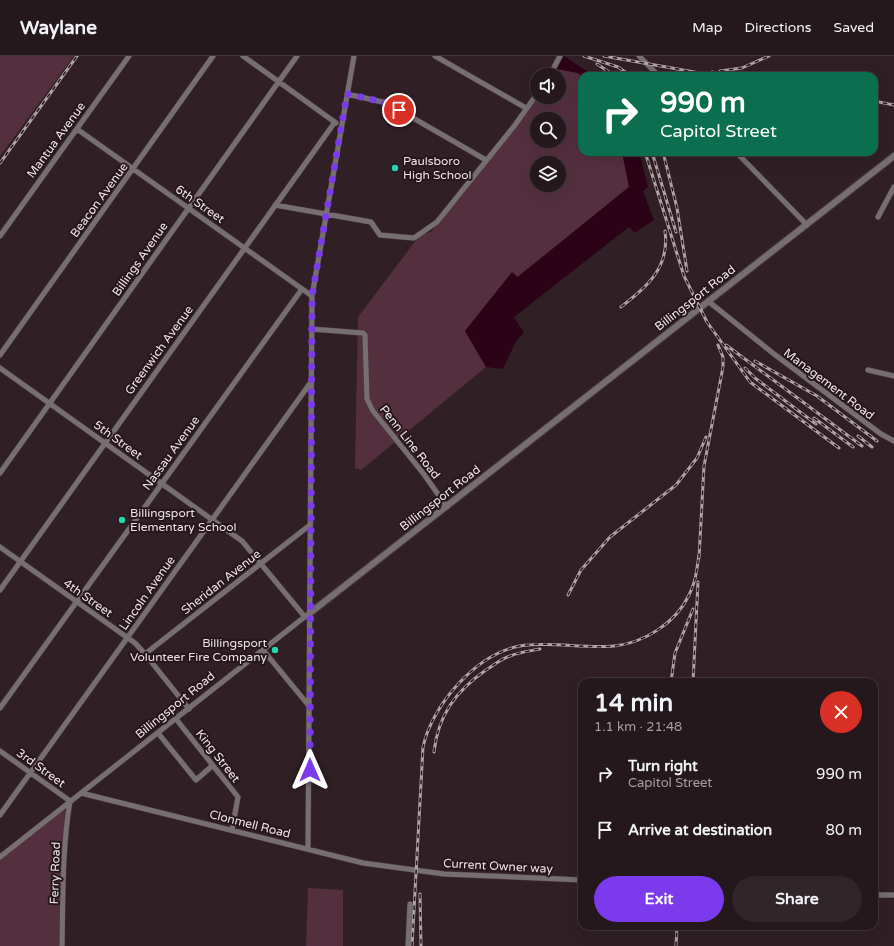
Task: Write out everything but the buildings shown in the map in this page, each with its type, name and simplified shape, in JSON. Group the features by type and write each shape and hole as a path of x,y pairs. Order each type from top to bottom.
{"street":[{"name":"Mantua Avenue","path":"0,236 129,56"},
{"name":"Beacon Avenue","path":"0,355 214,56"},
{"path":"243,56 341,127"},
{"name":"Billings Avenue","path":"0,473 297,56"},
{"path":"308,848 310,707 307,615 310,525 312,296 354,56"},
{"path":"434,56 526,108"},
{"path":"554,68 560,56"},
{"path":"639,56 655,72"},
{"path":"347,94 387,103 486,160"},
{"path":"275,205 371,222 380,235 414,238 437,222 530,103"},
{"name":"Greenwich Avenue","path":"0,590 335,122"},
{"name":"6th Street","path":"77,129 312,296"},
{"path":"740,156 807,225"},
{"name":"Billingsport Road","path":"0,857 894,156"},
{"path":"878,217 894,187"},
{"name":"Nassau Avenue","path":"0,708 302,289"},
{"name":"Management Road","path":"708,301 774,354 881,434 894,441"},
{"name":"Penn Line Road","path":"311,329 363,333 366,338 367,399 373,411 424,475 447,507"},
{"name":"5th Street","path":"0,368 242,541 307,615"},
{"path":"868,370 894,376"},
{"name":"Lincoln Avenue","path":"0,815 211,519 311,382"},
{"name":"Sheridan Avenue","path":"146,654 310,525"},
{"name":"4th Street","path":"0,547 127,638 146,654 189,709"},
{"path":"263,650 310,707"},
{"name":"King Street","path":"176,719 238,797 232,830"},
{"path":"158,733 196,780 212,766"},
{"name":"3rd Street","path":"0,751 70,801"},
{"name":"Clonmell Road","path":"81,792 363,863 414,870"},
{"name":"Ferry Road","path":"62,946 64,873 67,819 70,801"},
{"name":"Current Owner way","path":"414,870 444,874 578,880"},
{"path":"878,895 894,895"},
{"path":"408,946 410,904"}],"shaded area":[{"path":"0,56 74,56 0,156"},
{"path":"564,56 588,72 578,73 566,71 566,68 558,68"},
{"path":"566,71 578,73 578,156 623,156 629,187 517,277 512,273 465,331 486,367 361,470 355,468 358,317 420,235 431,232 530,104 566,104"},
{"path":"623,156 640,156 648,187 643,191 654,220 635,233 629,227 514,317 524,333 516,341 503,369 486,367 465,331 512,272 518,277 629,187"},
{"path":"65,806 60,946 0,946 0,857"},
{"path":"308,888 343,890 343,946 306,946"}],"railway":[{"path":"0,163 77,56"},
{"path":"584,56 618,67 625,72"},
{"path":"604,56 694,72"},
{"path":"720,71 742,68 769,56"},
{"path":"597,64 609,72"},
{"path":"878,102 894,105"},
{"path":"646,156 684,276 707,322 750,382 839,448"},
{"path":"653,156 676,232"},
{"path":"664,156 677,208 687,271"},
{"path":"621,307 640,291 655,275 664,256 666,244 665,231"},
{"path":"699,558 704,466 723,367 723,357 718,345"},
{"path":"726,345 862,446"},
{"path":"755,361 817,396 877,441"},
{"path":"745,368 755,378 816,424"},
{"path":"814,418 853,447"},
{"path":"858,436 872,447"},
{"path":"568,595 581,570 610,537 676,485 697,458 706,437"},
{"path":"412,946 423,747 428,731 446,699 472,670 488,659 504,651 520,646 543,644 591,647 614,646 637,641 658,630 676,614 689,595 696,575 699,554"},
{"path":"693,678 698,582"},
{"path":"672,678 675,653 693,609"},
{"path":"434,752 436,739 444,715 457,695 466,686 486,670 504,659 510,656 540,649"},
{"path":"420,894 421,946"},
{"path":"676,946 677,930"}],"place":[{"name":"Paulsboro High School","path":"395,168"},
{"name":"Billingsport Elementary School","path":"122,520"},
{"name":"Billingsport Volunteer Fire Company","path":"275,650"}],"route":[{"path":"310,770 312,296 347,94 387,103 399,110"}]}
